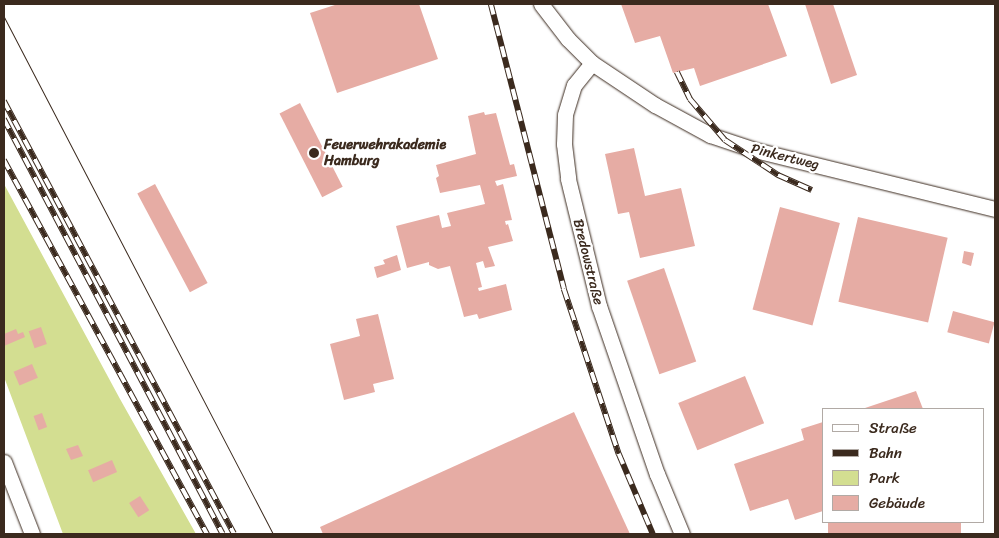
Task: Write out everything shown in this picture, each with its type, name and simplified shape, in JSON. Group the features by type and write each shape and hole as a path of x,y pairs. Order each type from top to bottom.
{"street":[{"path":"541,4 568,39 592,63"},
{"name":"Pinkertweg","path":"592,63 654,105 710,135 755,150 995,209"},
{"name":"Bredowstraße","path":"592,63 574,85 564,115 564,144 568,179 598,306 657,474 682,534"},
{"path":"4,462 32,534"}],"green space":[{"path":"4,184 120,399 196,534 63,534 4,377"}],"building":[{"path":"338,4 419,4 438,59 337,93 310,13"},
{"path":"621,4 768,4 787,56 700,86 694,68 673,73 660,36 635,43"},
{"path":"805,4 833,4 857,75 831,84"},
{"path":"300,103 343,187 322,197 280,113"},
{"path":"484,112 485,115 496,113 510,165 514,164 517,176 495,181 497,186 503,184 512,220 505,221 506,225 508,224 513,241 488,247 495,266 485,268 483,261 476,263 482,287 478,288 479,291 506,284 512,310 479,319 477,314 464,317 450,266 438,269 429,265 429,262 407,268 396,226 439,215 442,228 451,226 447,213 485,204 480,185 440,193 436,178 439,176 436,165 476,154 468,116"},
{"path":"634,148 645,196 681,188 695,246 640,258 629,212 618,214 605,154"},
{"path":"155,184 208,283 190,292 137,193"},
{"path":"780,207 840,223 812,325 753,309"},
{"path":"858,217 948,238 928,322 838,302"},
{"path":"964,251 974,253 971,266 962,263"},
{"path":"397,255 401,270 377,278 374,267 385,264 383,260"},
{"path":"664,268 696,362 659,374 627,281"},
{"path":"953,311 995,322 989,343 947,332"},
{"path":"378,314 394,379 373,384 375,392 344,400 330,344 360,336 356,319"},
{"path":"41,327 47,344 35,348 29,331"},
{"path":"16,329 18,334 23,332 25,337 4,346 4,334"},
{"path":"32,364 38,378 19,386 14,372"},
{"path":"745,376 764,423 697,450 678,403"},
{"path":"916,391 923,408 865,408"},
{"path":"574,412 630,534 323,534 320,527"},
{"path":"42,413 47,427 39,430 34,416"},
{"path":"822,422 822,511 795,520 788,499 750,511 734,464 804,440 801,429"},
{"path":"78,445 83,456 71,460 66,449"},
{"path":"112,460 117,472 93,482 88,470"},
{"path":"140,496 149,510 138,517 129,503"},
{"path":"828,523 961,523 961,534 828,534"}],"tram line":[{"path":"4,17 273,534"}],"railway":[{"path":"491,4 564,289 619,454 653,534"},
{"path":"677,72 690,99 725,140 778,175 812,190"},
{"path":"4,101 234,534"},
{"path":"4,119 223,534"},
{"path":"4,160 207,534"}],"place":[{"name":"Feuerwehrakademie Hamburg","path":"314,153"}]}
